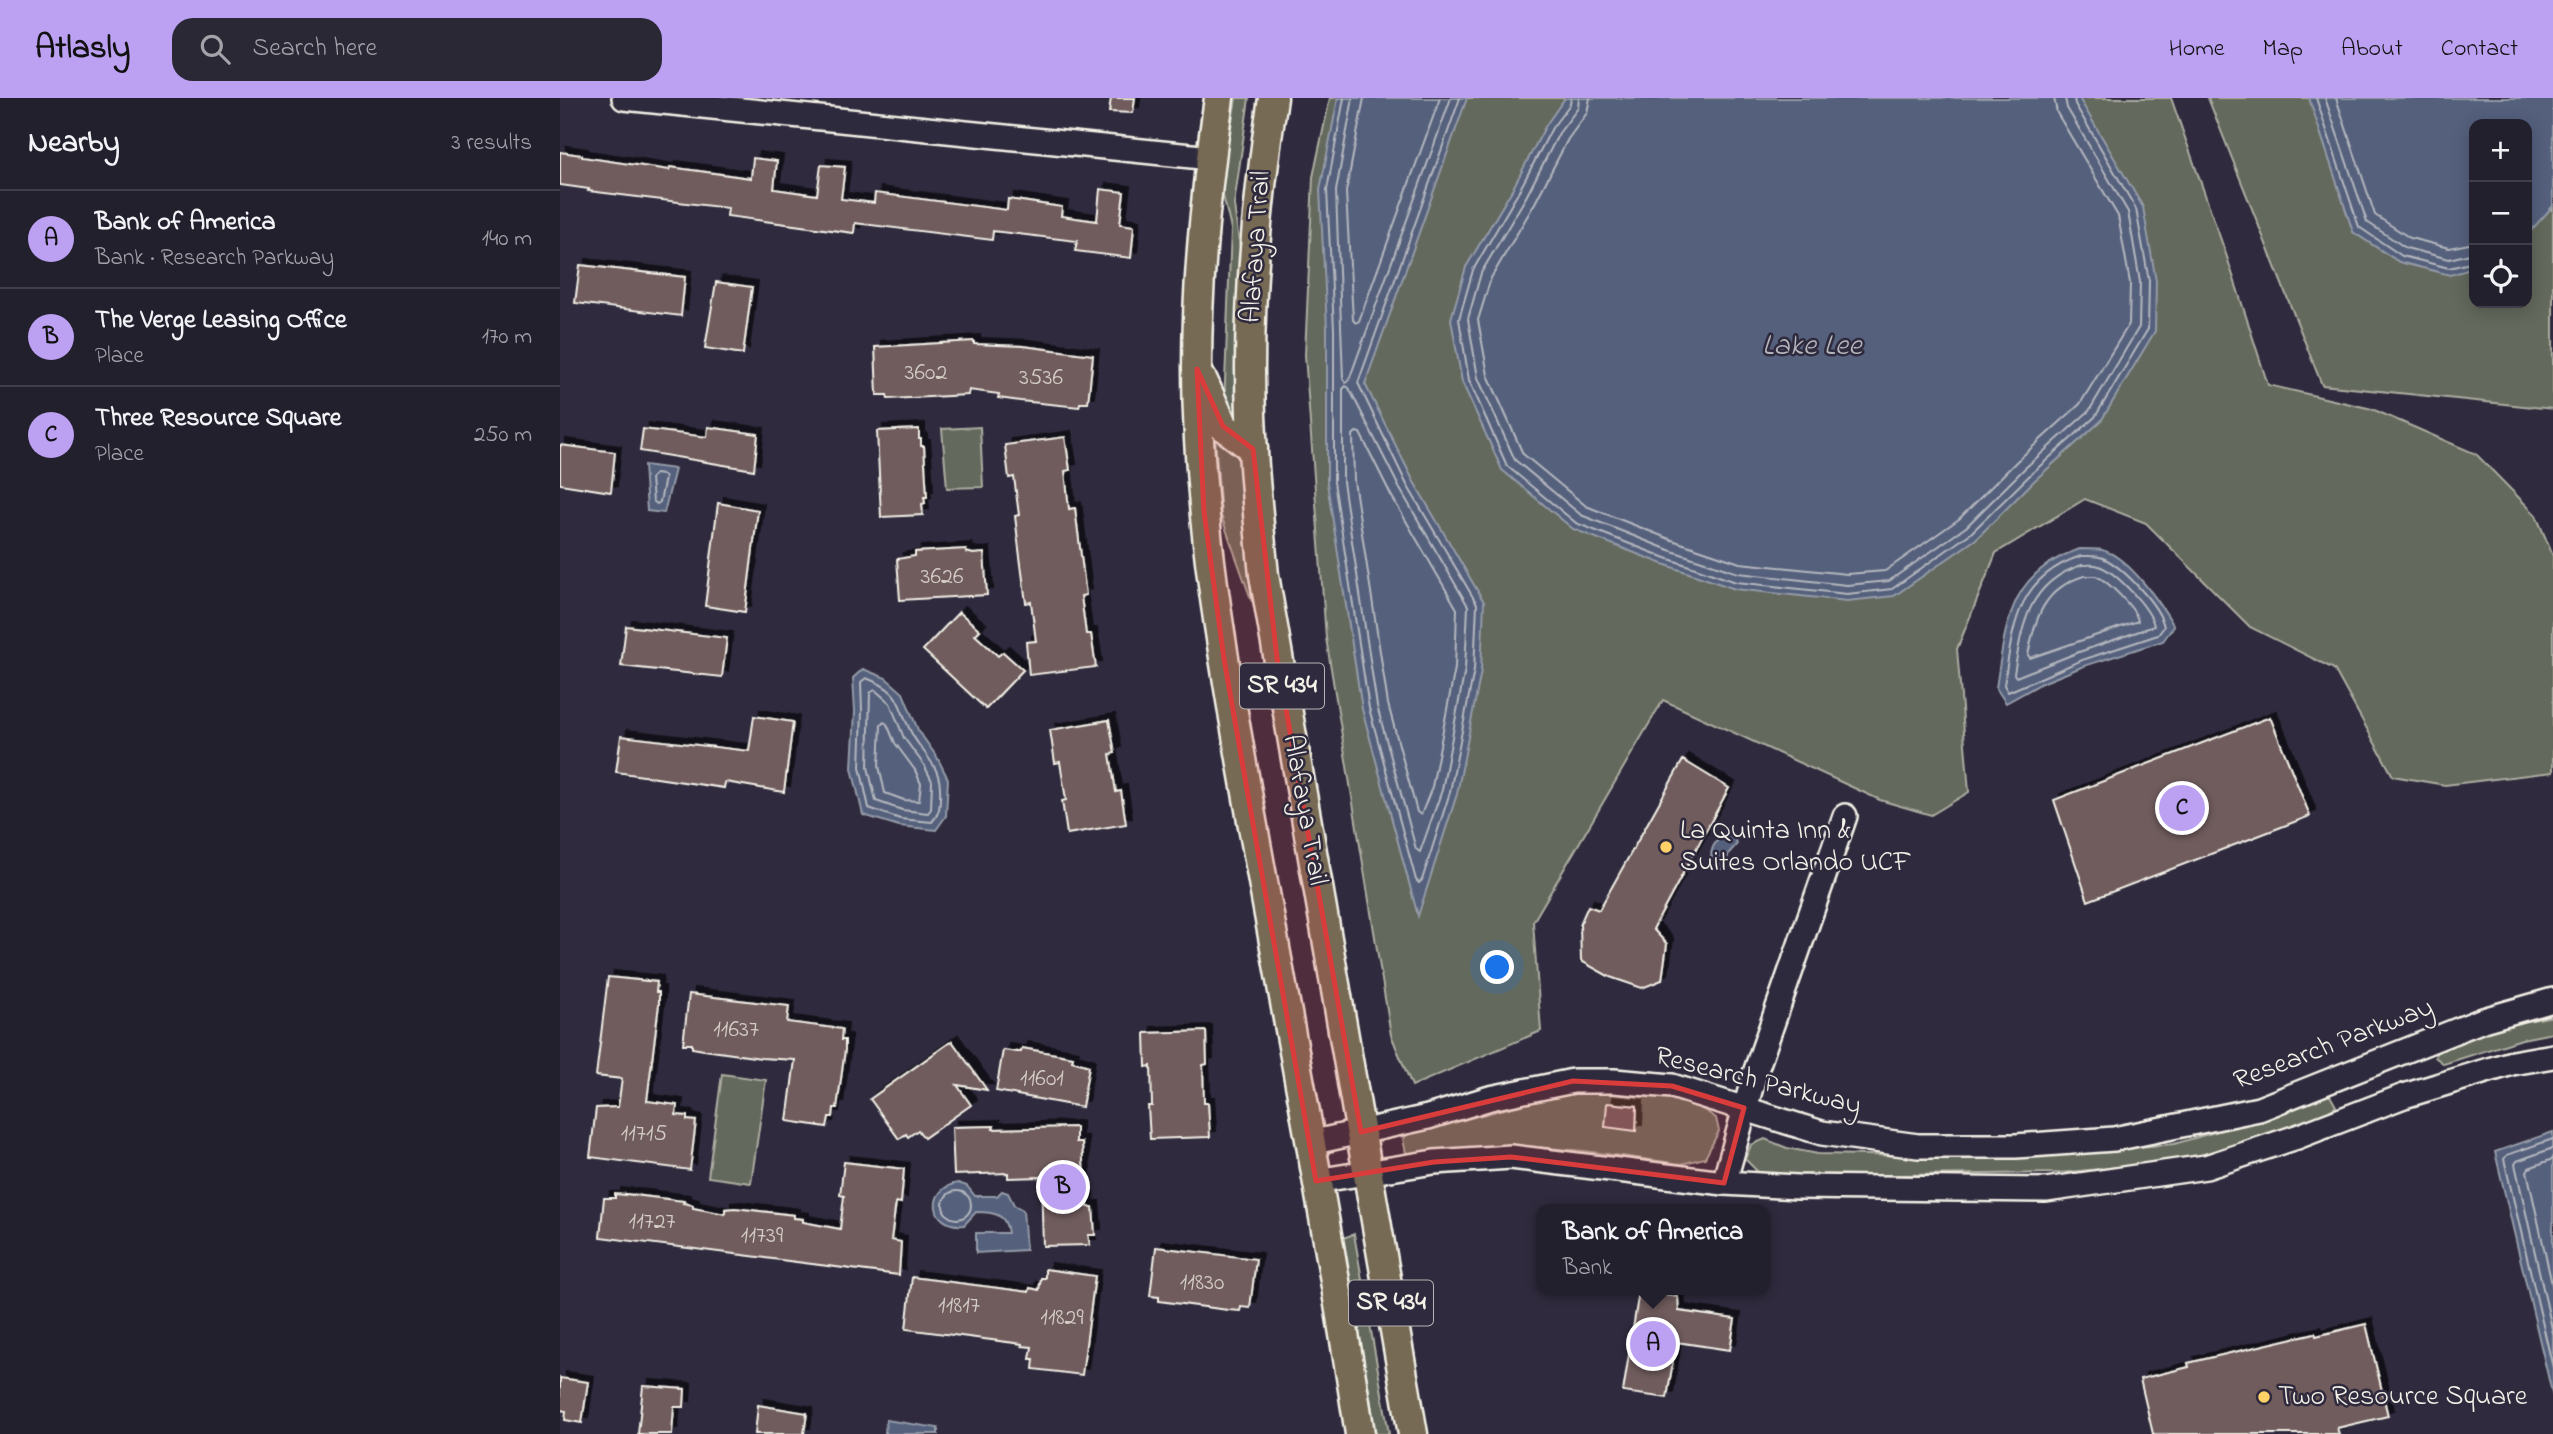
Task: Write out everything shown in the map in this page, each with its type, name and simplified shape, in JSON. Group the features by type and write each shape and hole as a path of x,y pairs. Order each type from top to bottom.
{"main road":[{"name":"Alafaya Trail","path":"1219,98 1199,294 1197,369 1204,512 1224,659 1360,1434"},
{"name":"Alafaya Trail","path":"1273,98 1262,164 1252,292 1250,370 1253,449 1264,575 1413,1434"},
{"path":"1197,369 1223,426 1253,449"}],"street":[{"path":"624,98 1211,158"},
{"path":"1724,1183 1744,1108 1845,816"},
{"name":"Research Parkway","path":"1310,1143 1428,1117 1490,1098 1573,1081 1614,1080 1672,1086 1822,1133 1918,1146 2016,1146 2114,1139 2259,1109 2483,1020 2553,1000"},
{"path":"1316,1181 1470,1158 1511,1157 1724,1183 1811,1188 2046,1190 2206,1167 2297,1137 2404,1096 2512,1063 2553,1056"}],"highlighted area":[{"path":"1197,369 1223,426 1253,449 1277,658 1361,1132 1573,1081 1672,1086 1744,1108 1724,1183 1511,1157 1434,1162 1316,1181 1224,659 1204,512"}],"green space":[{"path":"1236,98 1249,98 1234,205 1241,256 1237,429 1224,407 1231,229 1221,187"},
{"path":"1330,98 2171,98 2227,257 2268,385 2372,409 2476,454 2536,515 2553,556 2553,772 2445,785 2393,776 2334,669 2250,627 2146,523 2085,499 1996,553 1957,649 1969,792 1931,815 1880,800 1663,700 1533,922 1541,1031 1412,1086 1391,1035 1326,638 1305,355 1313,177"},
{"path":"2208,98 2553,98 2553,409 2322,385"},
{"path":"980,427 983,487 947,488 942,429"},
{"path":"1215,436 1239,458 1252,602 1221,515"},
{"path":"2553,1016 2553,1033 2522,1039 2444,1064 2435,1057 2438,1046 2513,1024"},
{"path":"722,1074 766,1080 751,1183 708,1177"},
{"path":"1578,1090 1668,1097 1701,1109 1716,1118 1719,1131 1705,1158 1681,1164 1513,1145 1415,1155 1406,1153 1403,1139 1408,1134"},
{"path":"2329,1094 2336,1106 2313,1123 2191,1160 2059,1173 1818,1176 1759,1173 1745,1159 1751,1145 1765,1139 1787,1148 1818,1154 1958,1157 2042,1155 2174,1144 2280,1113"},
{"path":"1354,1234 1389,1434 1376,1434 1343,1238"}],"water":[{"path":"1338,98 1467,98 1365,384 1414,482 1484,602 1481,671 1457,794 1418,916 1362,709 1327,483 1327,329 1320,190"},
{"name":"Lake Lee","path":"1565,98 2079,98 2143,207 2156,281 2155,331 2101,421 2035,480 1976,539 1894,596 1847,601 1735,589 1573,529 1502,470 1462,382 1451,319 1466,267 1512,190 1546,125"},
{"path":"2309,98 2553,98 2553,206 2532,229 2532,119 2469,119 2469,269 2450,275 2399,262 2353,232"},
{"path":"644,465 675,469 664,513 647,511"},
{"path":"2080,549 2102,550 2122,561 2152,594 2174,626 2163,641 2084,666 2042,683 2006,703 1996,688 2003,642 2015,603 2038,571 2056,559"},
{"path":"863,669 886,678 903,693 918,730 937,757 948,779 946,816 936,830 899,826 863,815 852,768 855,711 853,678"},
{"path":"1732,834 1737,844 1729,853 1724,869 1716,869 1711,857 1713,847 1720,838"},
{"path":"2553,1132 2553,1397 2495,1152"},
{"path":"958,1183 967,1186 975,1196 997,1196 1002,1191 1008,1193 1014,1205 1023,1210 1026,1250 976,1253 976,1233 1008,1233 1007,1226 998,1215 988,1212 976,1212 964,1225 944,1220 938,1214 937,1199 948,1186"},
{"path":"886,1420 938,1428 938,1434 885,1434"}],"building":[{"path":"1111,98 1135,98 1133,113 1109,112"},
{"path":"560,152 669,170 670,167 751,178 753,158 777,161 774,189 817,195 821,165 845,167 841,199 874,203 875,193 1007,210 1008,199 1062,207 1061,216 1097,221 1100,189 1124,192 1120,224 1134,226 1131,258 1075,251 1077,241 993,231 992,240 855,223 854,233 727,216 728,208 588,191 589,189 560,185"},
{"path":"580,265 685,277 681,316 575,303"},
{"path":"716,282 752,287 743,354 705,348"},
{"path":"974,341 974,344 1023,346 1093,355 1088,403 1080,403 1079,407 1020,401 998,398 999,394 969,390 968,395 888,399 887,395 877,395 875,347"},
{"path":"708,427 758,434 754,470 640,451 643,429 707,437"},
{"path":"919,429 921,446 924,446 927,497 924,497 925,503 922,504 923,515 881,517 877,431"},
{"path":"1065,437 1070,470 1065,471 1069,509 1075,508 1086,595 1081,596 1086,634 1091,634 1096,667 1029,675 1026,642 1036,641 1031,602 1026,603 1015,516 1019,515 1014,477 1009,478 1005,445"},
{"path":"560,445 615,452 611,492 560,484"},
{"path":"718,503 758,510 745,612 705,606"},
{"path":"966,549 966,552 973,554 984,553 987,595 900,600 897,559 915,556 915,552"},
{"path":"959,612 980,630 975,635 998,656 1003,652 1023,670 986,709 923,650"},
{"path":"626,626 727,638 722,677 621,666"},
{"path":"754,716 793,722 784,792 725,782 724,788 616,772 621,736 749,751"},
{"path":"2270,717 2310,816 2088,901 2054,800"},
{"path":"1109,720 1115,753 1110,754 1116,792 1121,791 1126,824 1067,834 1062,801 1066,800 1060,762 1055,763 1050,730"},
{"name":"La Quinta Inn & Suites Orlando UCF","path":"1683,760 1729,788 1653,929 1667,944 1662,980 1642,988 1610,977 1581,961 1580,924 1588,906 1599,910"},
{"path":"608,977 657,982 659,1004 647,1101 677,1105 676,1115 687,1116 687,1120 696,1121 690,1170 590,1157 596,1108 618,1107 622,1079 596,1076"},
{"path":"689,994 789,1006 787,1022 842,1029 841,1040 845,1040 845,1050 837,1108 834,1108 833,1117 829,1117 827,1127 787,1121 795,1060 704,1050 692,1048 692,1044 683,1044"},
{"path":"1206,1031 1204,1103 1208,1103 1210,1137 1150,1139 1148,1106 1152,1106 1151,1066 1146,1067 1145,1033"},
{"path":"952,1041 987,1090 957,1085 971,1105 924,1138 918,1130 899,1139 870,1099"},
{"path":"1022,1048 1073,1057 1072,1061 1089,1066 1082,1107 996,1091 1003,1050 1021,1052"},
{"path":"1607,1103 1637,1106 1636,1131 1605,1127"},
{"path":"994,1126 993,1129 1076,1127 1076,1142 1082,1142 1085,1198 1088,1207 1093,1207 1095,1235 1088,1235 1090,1245 1043,1246 1041,1177 1008,1178 1008,1173 954,1175 952,1127"},
{"path":"844,1162 904,1169 901,1203 896,1202 891,1240 901,1242 899,1275 600,1237 604,1198 615,1198 615,1194 684,1201 683,1203 693,1205 693,1208 725,1214 725,1209 735,1208 794,1215 794,1218 803,1219 803,1222 840,1229"},
{"path":"1156,1247 1256,1259 1250,1308 1228,1310 1159,1301 1159,1297 1150,1296"},
{"path":"1045,1269 1095,1276 1082,1375 1033,1369 1034,1359 1030,1359 1032,1347 1022,1344 906,1329 912,1277 1029,1292 1030,1288 1039,1290 1041,1278 1045,1278"},
{"path":"1638,1295 1678,1297 1679,1311 1735,1319 1730,1350 1676,1342 1667,1398 1623,1392"},
{"name":"Two Resource Square","path":"2366,1324 2388,1416 2337,1428 2339,1434 2153,1434 2140,1379 2189,1367 2188,1363 2315,1333 2316,1336"},
{"path":"560,1378 588,1382 582,1423 565,1420 566,1411 560,1410"},
{"path":"643,1386 685,1389 684,1407 674,1407 672,1434 638,1434"},
{"path":"758,1405 807,1413 804,1434 755,1434"}],"place":[{"name":"Three Resource Square","path":"2182,808"},
{"name":"La Quinta Inn & Suites Orlando UCF","path":"1666,847"},
{"name":"The Verge Leasing Office","path":"1063,1187"},
{"name":"Bank of America","path":"1653,1344"},
{"name":"Two Resource Square","path":"2264,1397"}]}
